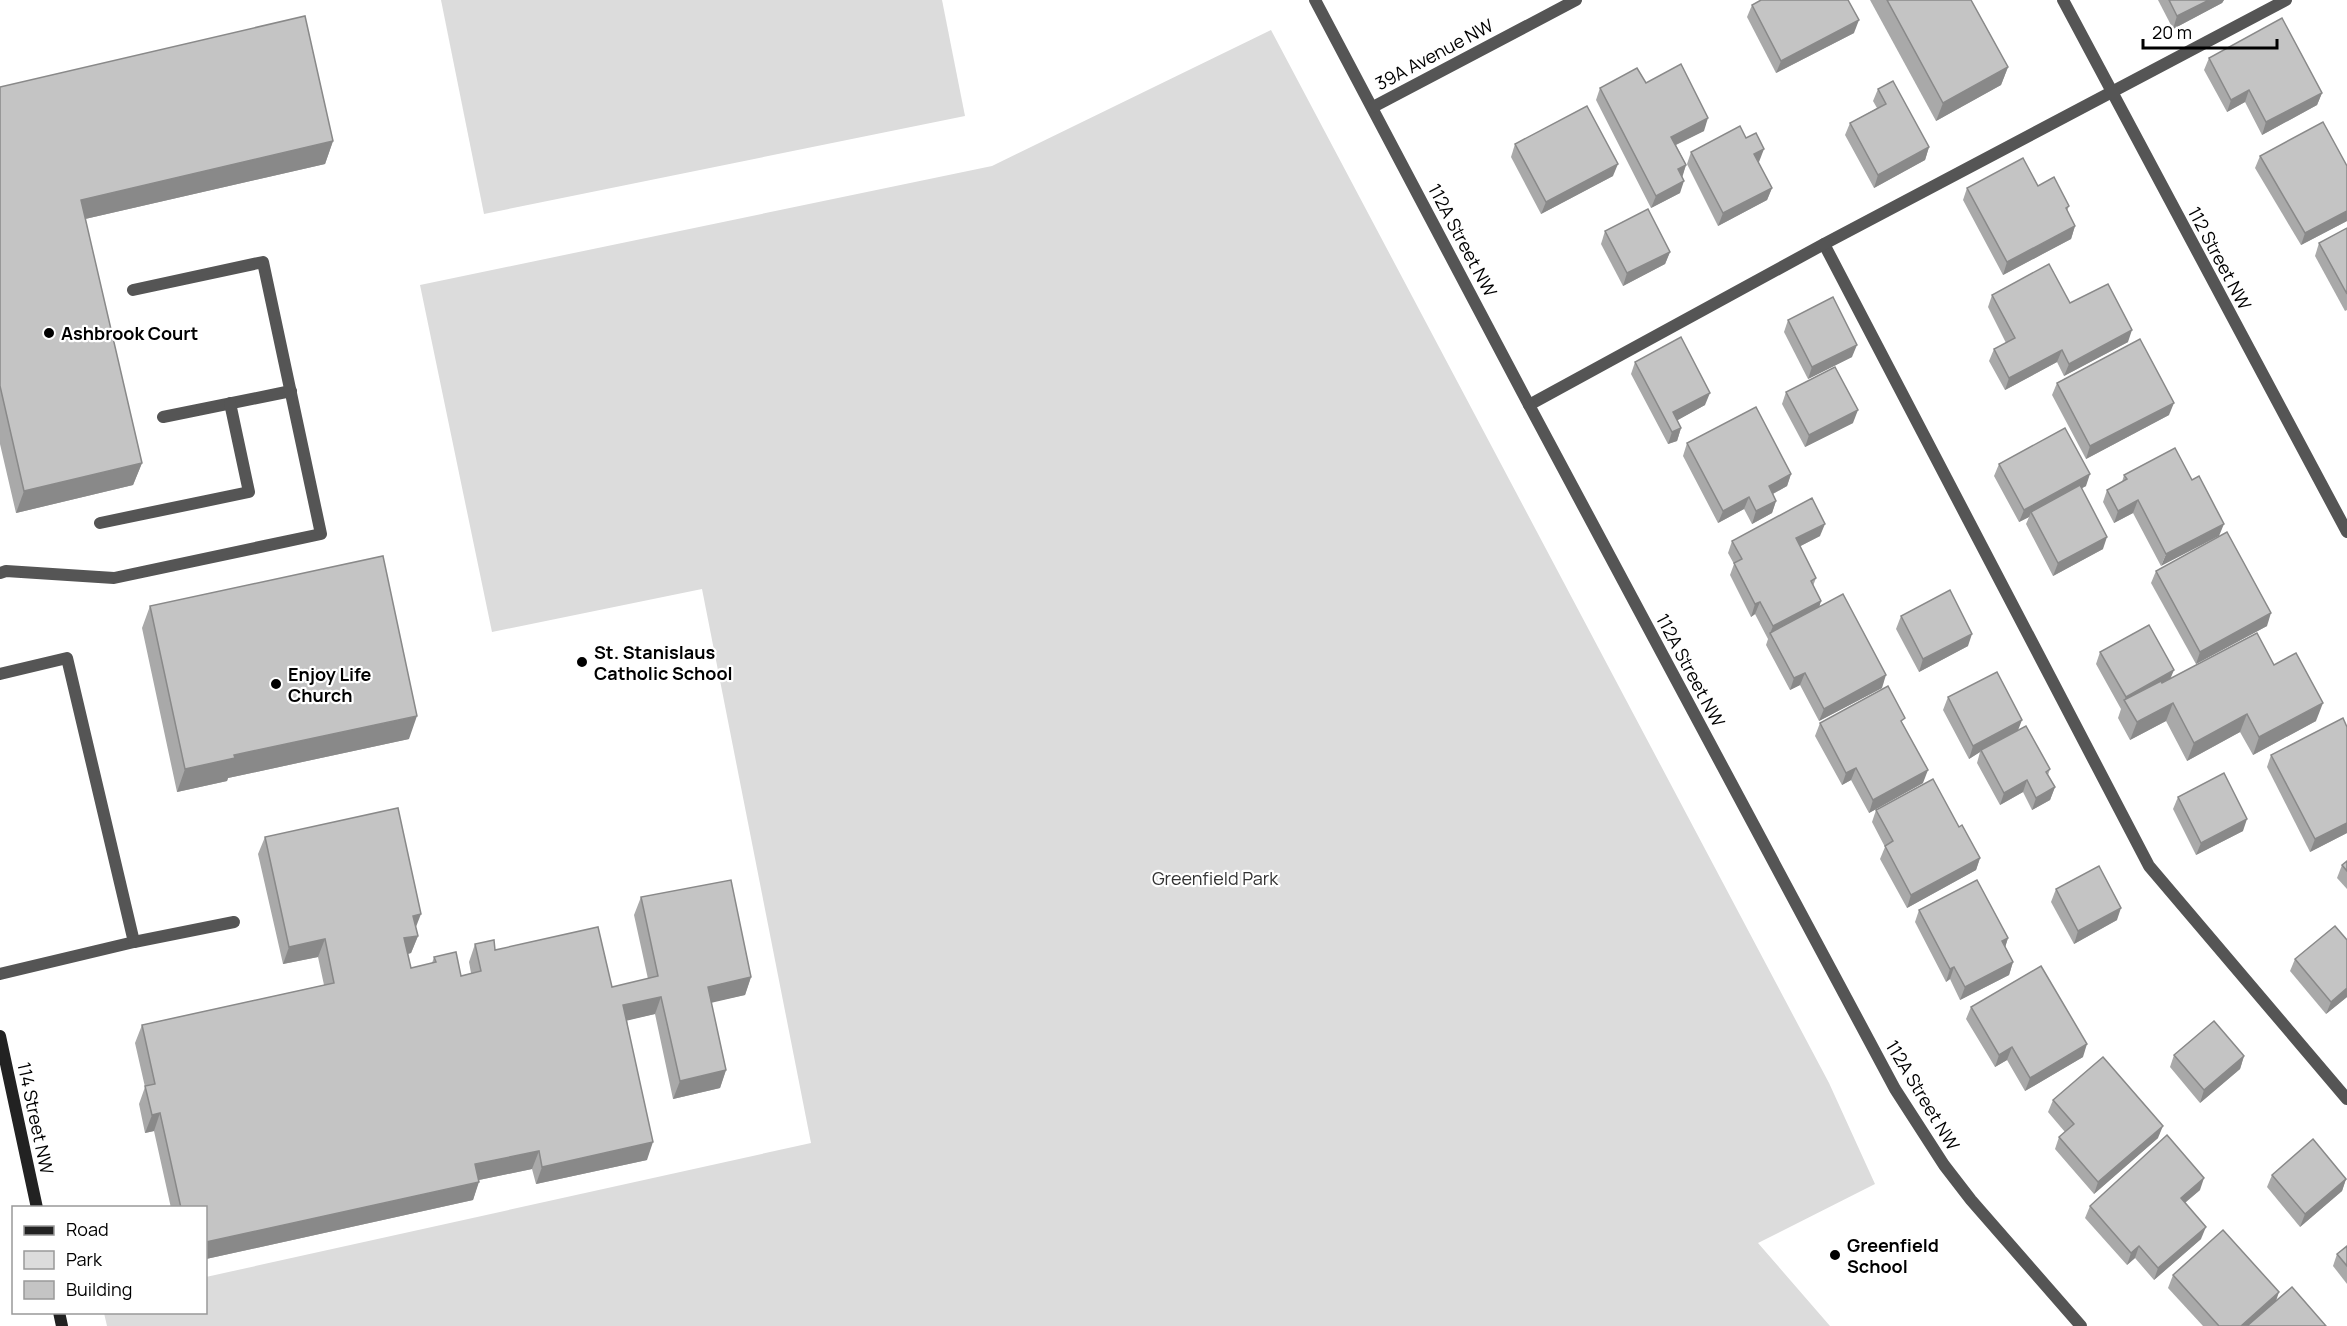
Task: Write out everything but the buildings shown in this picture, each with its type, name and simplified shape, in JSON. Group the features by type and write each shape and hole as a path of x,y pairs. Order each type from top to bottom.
{"street":[{"name":"112A Street NW","path":"1315,0 1895,1089 1944,1165 1964,1191 2081,1326"},
{"name":"39A Avenue NW","path":"1373,107 1576,0"},
{"name":"112 Street NW","path":"2063,0 2110,92 2347,532"},
{"path":"1529,405 1824,244 2286,0"},
{"path":"1824,244 2149,866 2347,1100"},
{"path":"0,573 6,571 114,578 321,534 263,262 133,290"},
{"path":"163,417 291,390"},
{"path":"100,523 249,492 230,403"},
{"path":"0,674 67,658 134,942"},
{"path":"0,974 134,942 234,922"},
{"name":"114 Street NW","path":"0,1036 37,1206"}],"green space":[{"path":"441,0 942,0 965,116 484,214"},
{"name":"Greenfield Park","path":"1271,30 1829,1083 1875,1184 1758,1243 1830,1326 107,1326 104,1314 207,1314 207,1277 811,1143 702,589 492,632 420,285 992,166"}],"place":[{"name":"Ashbrook Court","path":"49,333"},
{"name":"St. Stanislaus Catholic School","path":"582,662"},
{"name":"Enjoy Life Church","path":"276,684"},
{"name":"Greenfield School","path":"1835,1255"}]}
